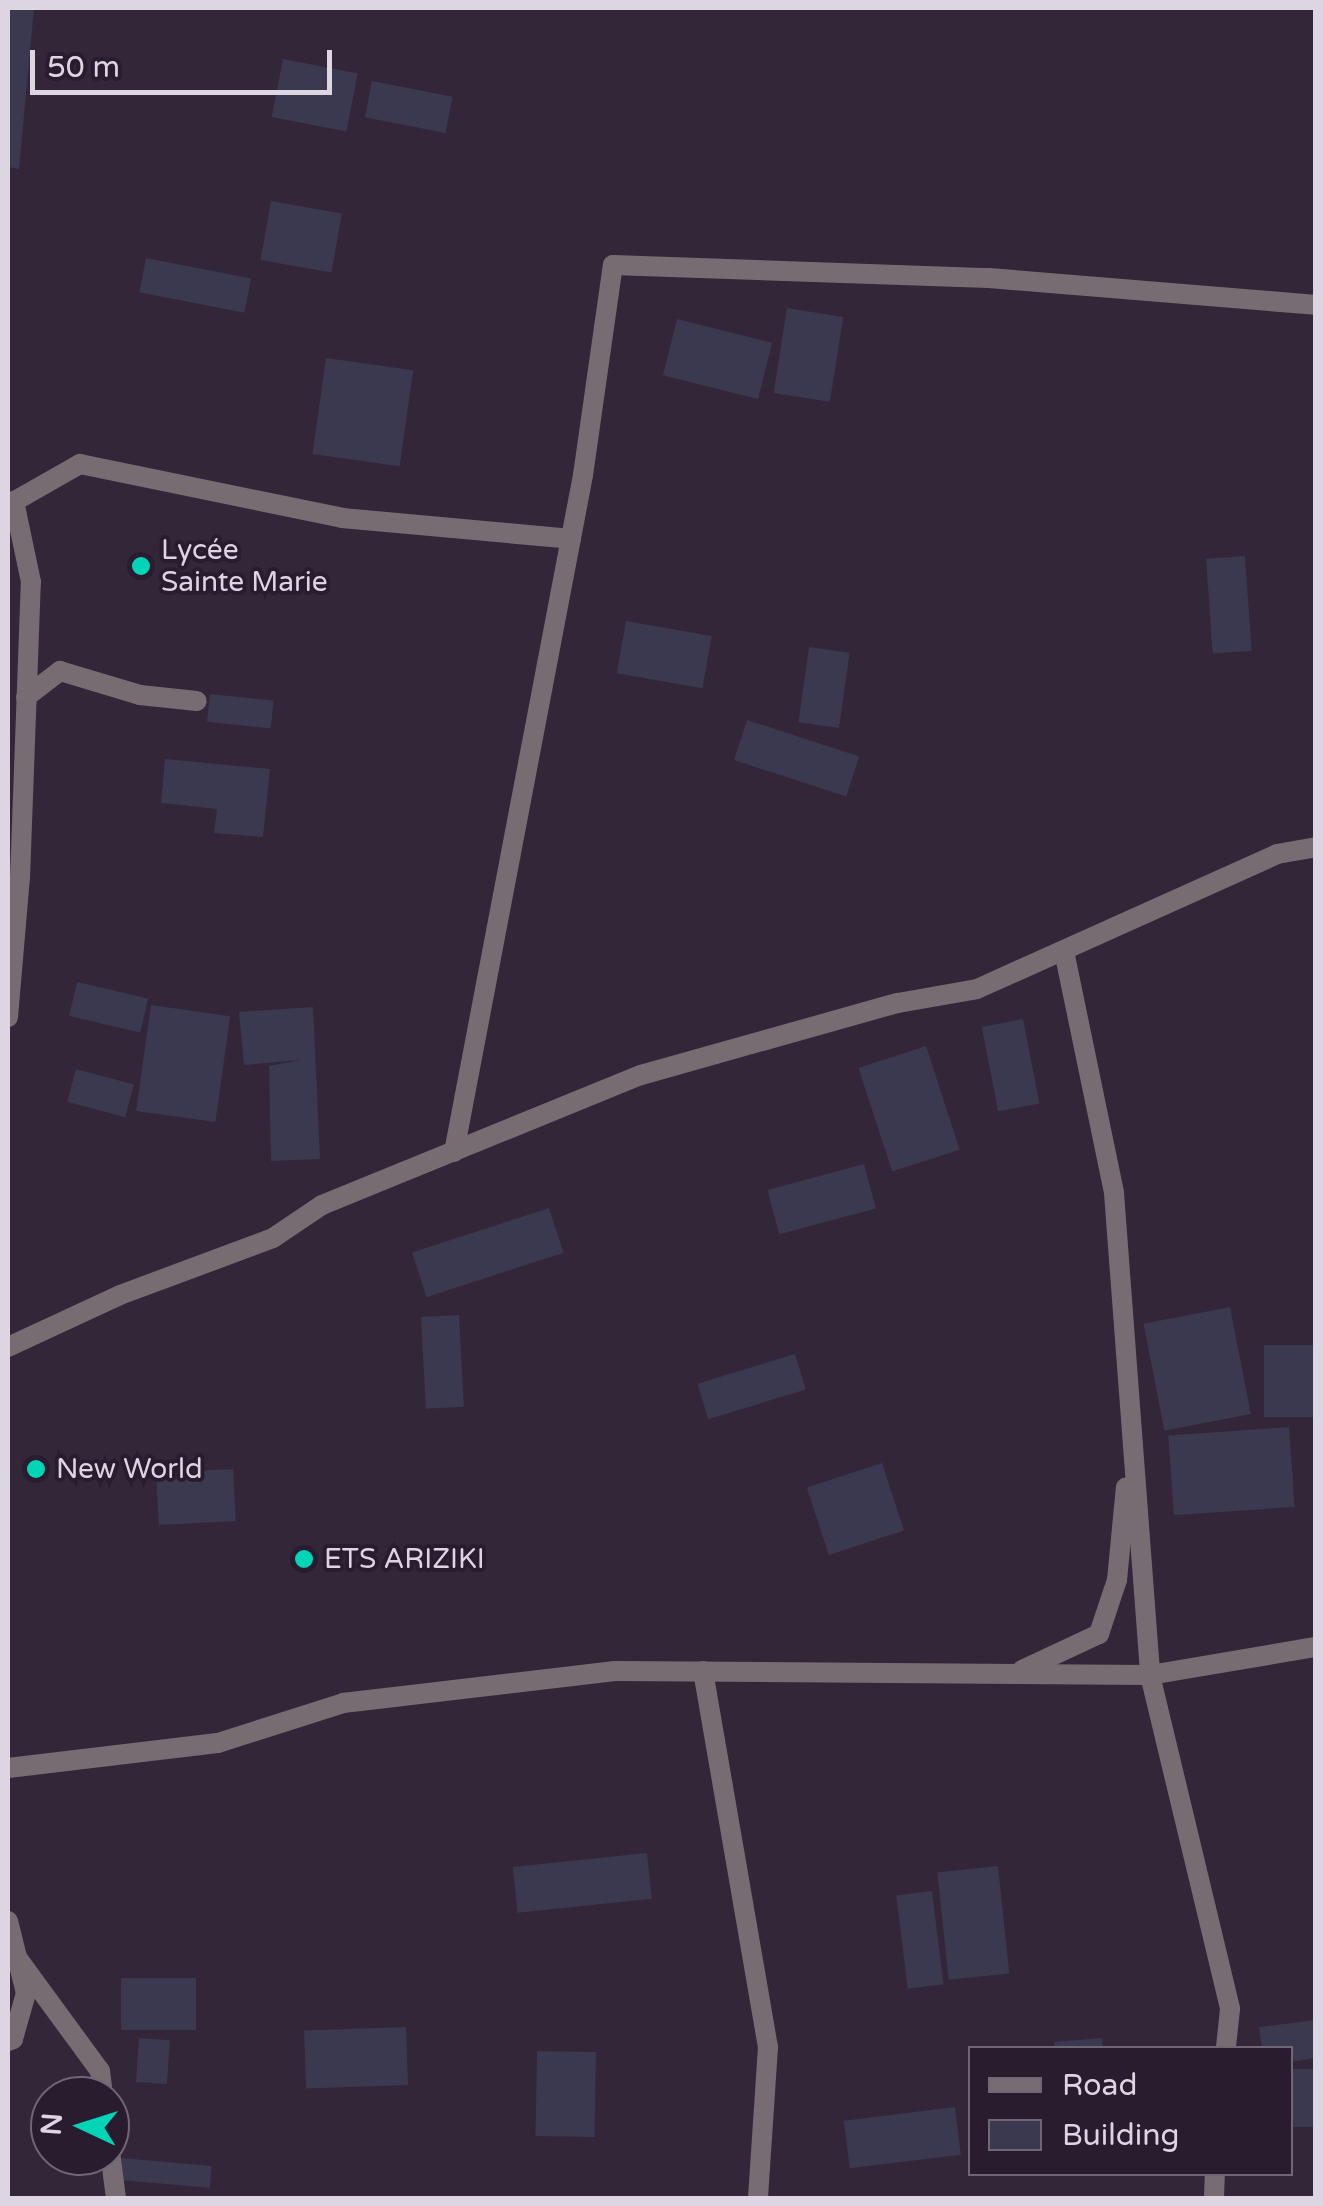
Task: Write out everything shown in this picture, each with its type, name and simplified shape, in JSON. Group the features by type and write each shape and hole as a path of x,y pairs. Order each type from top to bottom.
{"street":[{"path":"454,1152 572,539 613,265 989,278 1316,305"},
{"path":"8,1017 20,878 31,582 11,503 80,464 342,518 572,539"},
{"path":"26,697 60,671 140,695 197,702"},
{"path":"8,1348 120,1295 273,1238 322,1206 641,1075 898,1003 977,989 1278,854 1316,847"},
{"path":"1064,951 1114,1193 1150,1674 1230,2010 1226,2046"},
{"path":"1013,1674 1099,1634 1117,1580 1131,1430"},
{"path":"8,1768 218,1743 343,1703 615,1671 1150,1674 1316,1647"},
{"path":"704,1671 768,2047 758,2198"},
{"path":"8,1922 26,1992 14,2039 8,2041"},
{"path":"18,1958 101,2076"}],"building":[{"path":"8,8 34,8 19,169 8,167"},
{"path":"283,59 358,74 346,131 272,117"},
{"path":"372,81 452,97 445,133 365,117"},
{"path":"271,201 342,214 331,273 261,260"},
{"path":"146,258 251,278 244,313 139,292"},
{"path":"787,308 843,317 830,402 774,393"},
{"path":"677,319 772,343 758,399 663,375"},
{"path":"326,358 413,370 400,466 313,454"},
{"path":"1245,556 1252,651 1213,653 1206,559"},
{"path":"626,621 712,636 702,688 617,673"},
{"path":"809,647 850,653 839,728 798,722"},
{"path":"210,694 274,701 271,729 207,722"},
{"path":"747,720 859,756 846,796 734,760"},
{"path":"165,759 270,769 263,837 214,833 217,809 161,803"},
{"path":"77,982 148,998 140,1033 69,1016"},
{"path":"151,1005 230,1016 215,1122 136,1111"},
{"path":"313,1007 320,1159 271,1161 269,1066 301,1060 244,1065 239,1012"},
{"path":"1023,1019 1039,1103 998,1111 982,1027"},
{"path":"926,1046 960,1150 892,1172 858,1068"},
{"path":"76,1069 134,1085 125,1117 67,1102"},
{"path":"864,1164 876,1208 779,1234 767,1190"},
{"path":"549,1208 564,1253 427,1297 412,1252"},
{"path":"1230,1307 1251,1414 1164,1431 1144,1324"},
{"path":"459,1315 464,1407 426,1409 421,1317"},
{"path":"1264,1345 1316,1345 1316,1417 1264,1417"},
{"path":"795,1354 806,1389 708,1419 697,1384"},
{"path":"1289,1427 1295,1507 1174,1515 1168,1435"},
{"path":"882,1463 904,1531 829,1555 807,1487"},
{"path":"233,1469 236,1521 159,1525 156,1473"},
{"path":"647,1853 652,1899 518,1913 513,1867"},
{"path":"998,1866 1009,1973 949,1980 937,1872"},
{"path":"932,1891 943,1984 908,1989 896,1895"},
{"path":"121,1978 196,1978 196,2030 121,2030"},
{"path":"1316,2020 1316,2058 1293,2062 1293,2046 1262,2046 1259,2027"},
{"path":"406,2027 408,2085 306,2089 304,2031"},
{"path":"139,2038 170,2040 167,2084 136,2082"},
{"path":"1102,2038 1103,2046 1055,2046 1054,2042"},
{"path":"537,2051 596,2052 595,2137 536,2136"},
{"path":"1293,2069 1316,2069 1316,2127 1293,2127"},
{"path":"955,2107 961,2155 850,2168 844,2121"},
{"path":"130,2159 212,2166 210,2188 119,2180 119,2176 130,2176"}],"place":[{"name":"Lycée Sainte Marie","path":"141,566"},
{"name":"New World","path":"36,1469"},
{"name":"ETS ARIZIKI","path":"304,1559"}]}
